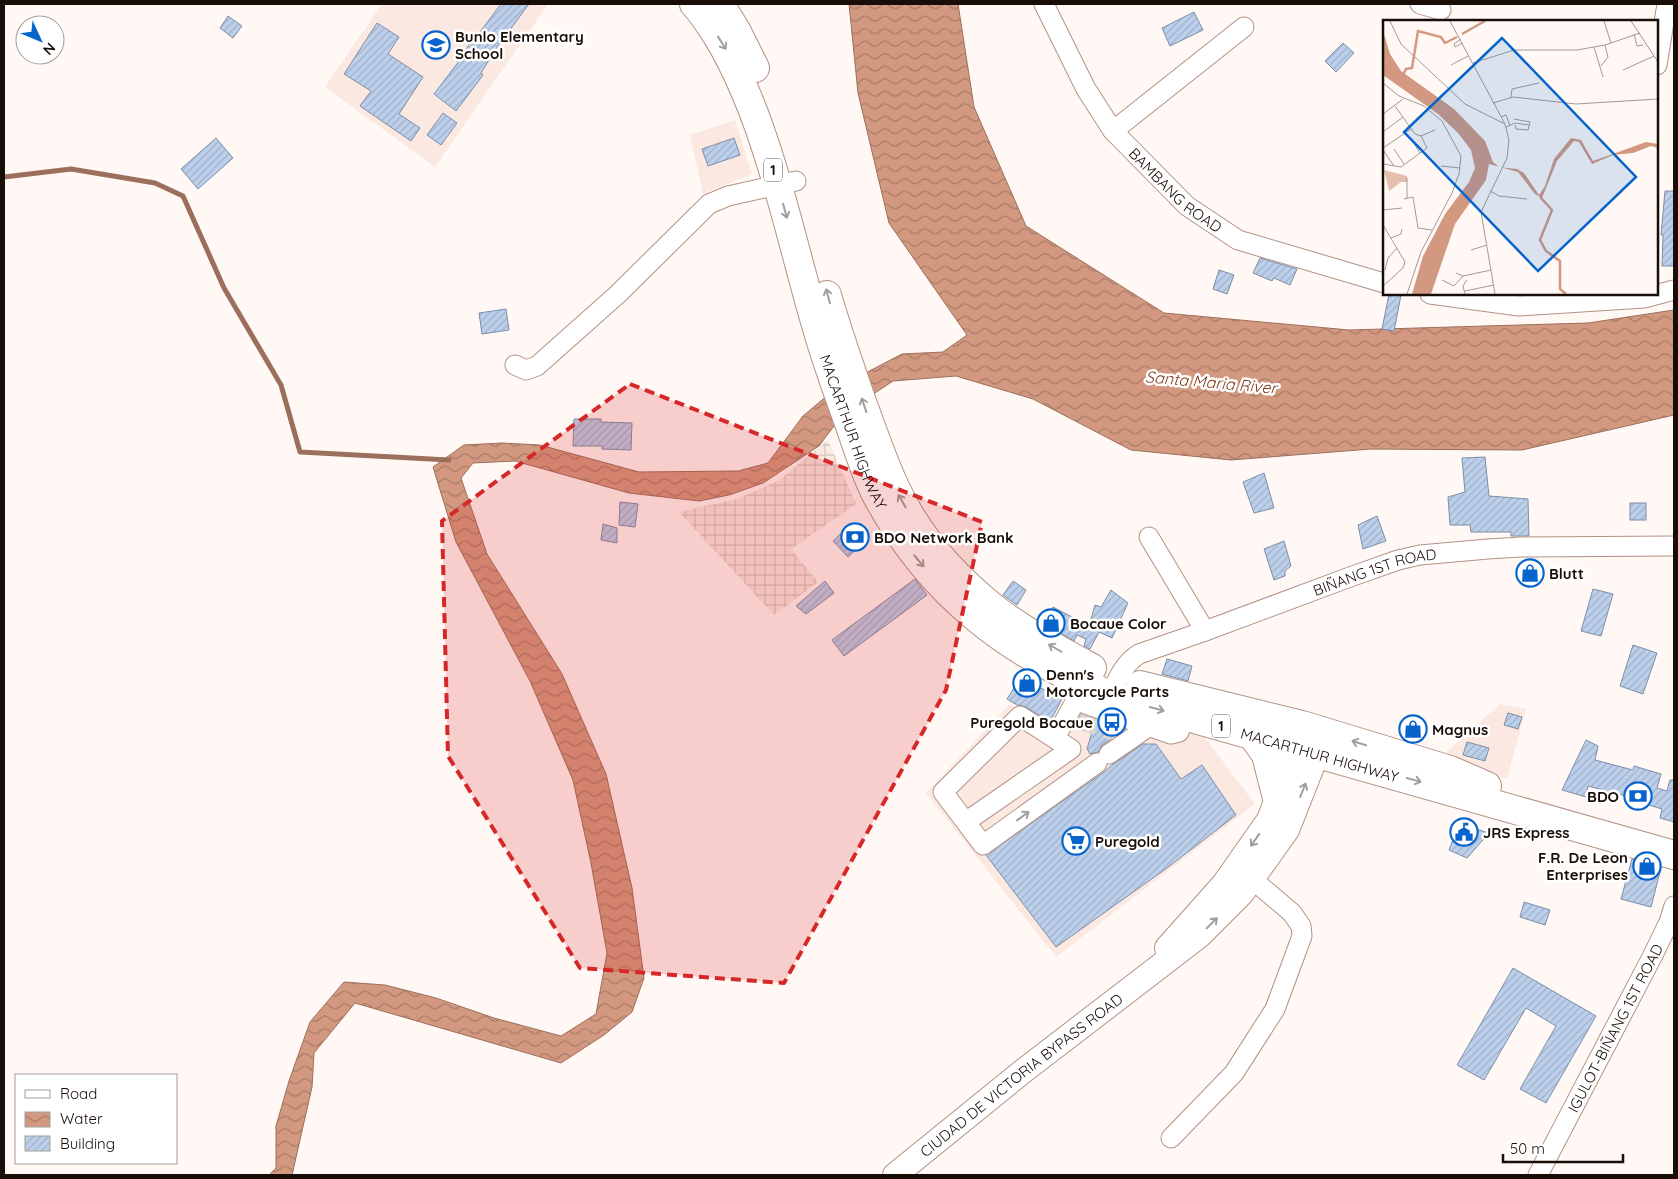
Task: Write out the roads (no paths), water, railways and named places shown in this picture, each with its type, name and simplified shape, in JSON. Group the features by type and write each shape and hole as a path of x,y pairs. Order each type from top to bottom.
{"highway":[{"name":"MACARTHUR HIGHWAY","path":"694,4 702,12 727,52 760,128 787,183"},
{"name":"MACARTHUR HIGHWAY","path":"720,4 736,30 768,99 787,183 833,346 870,454 878,499 913,554 953,599 986,627 1020,650 1080,698 1114,687 1309,740 1450,770 1492,788 1674,836"},
{"name":"MACARTHUR HIGHWAY","path":"1189,707 1252,734 1309,740 1461,793 1674,855"},
{"path":"1252,734 1266,755 1277,798"}],"main road":[{"name":"CIUDAD DE VICTORIA BYPASS ROAD","path":"1148,976 1171,943 1224,884 1269,820 1277,798 1309,740"},
{"name":"CIUDAD DE VICTORIA BYPASS ROAD","path":"896,1175 1022,1072 1199,936 1242,893 1287,830 1309,740"}],"street":[{"name":"BAMBANG ROAD","path":"1044,4 1086,89 1113,131 1187,206 1238,240 1383,283"},
{"path":"1420,4 1440,12"},
{"path":"1658,59 1667,4"},
{"path":"1113,131 1244,27"},
{"path":"1658,65 1674,67"},
{"path":"515,365 526,370 537,366 618,294 708,204 728,196 787,183"},
{"path":"1658,294 1674,290"},
{"path":"1437,295 1519,306 1644,298 1655,295"},
{"path":"1149,537 1205,631"},
{"name":"BIÑANG 1ST ROAD","path":"1114,687 1132,658 1139,654 1398,560 1420,555 1521,547 1674,546"},
{"path":"1055,738 1080,698 1141,732"},
{"path":"1114,731 1171,734 1178,732 1189,707"},
{"path":"967,822 1071,749 1020,716 943,792 984,845 1141,732"},
{"path":"1171,1138 1234,1073 1274,1009 1302,936 1302,926 1292,913 1252,879"},
{"name":"IGULOT-BIÑANG 1ST ROAD","path":"1538,1175 1653,955 1669,922 1674,906"}],"water":[{"name":"Santa Maria River","path":"849,4 958,4 974,107 1026,226 1164,313 1349,330 1588,323 1674,310 1674,415 1522,450 1371,449 1231,460 1131,450 1033,399 956,376 893,381 843,414 819,446 763,483 729,495 699,501 629,493 515,461 473,463 461,478 487,554 562,674 606,774 632,888 644,978 632,1012 604,1035 561,1063 355,1003 314,1053 312,1087 292,1175 269,1175 276,1168 276,1126 289,1081 310,1022 344,982 385,985 436,998 494,1018 561,1036 596,1014 607,953 591,863 573,780 530,681 456,542 433,467 464,445 502,443 540,445 639,472 738,471 768,463 803,416 835,389 902,354 943,352 967,335 889,223 858,93"}],"waterway":[{"path":"4,177 71,169 155,183 183,196 224,288 281,385 300,452 449,460"}],"tunnel":[{"path":"1079,720 1114,731"}],"place":[{"name":"Bunlo Elementary School","path":"436,45"},
{"name":"BDO Network Bank","path":"855,537"},
{"name":"Blutt","path":"1530,573"},
{"name":"Bocaue Color","path":"1051,623"},
{"name":"Denn's Motorcycle Parts","path":"1027,683"},
{"name":"Puregold Bocaue","path":"1112,722"},
{"name":"Magnus","path":"1413,729"},
{"name":"BDO","path":"1638,796"},
{"name":"JRS Express","path":"1464,832"},
{"name":"Puregold","path":"1076,841"},
{"name":"F.R. De Leon Enterprises","path":"1647,866"}]}
